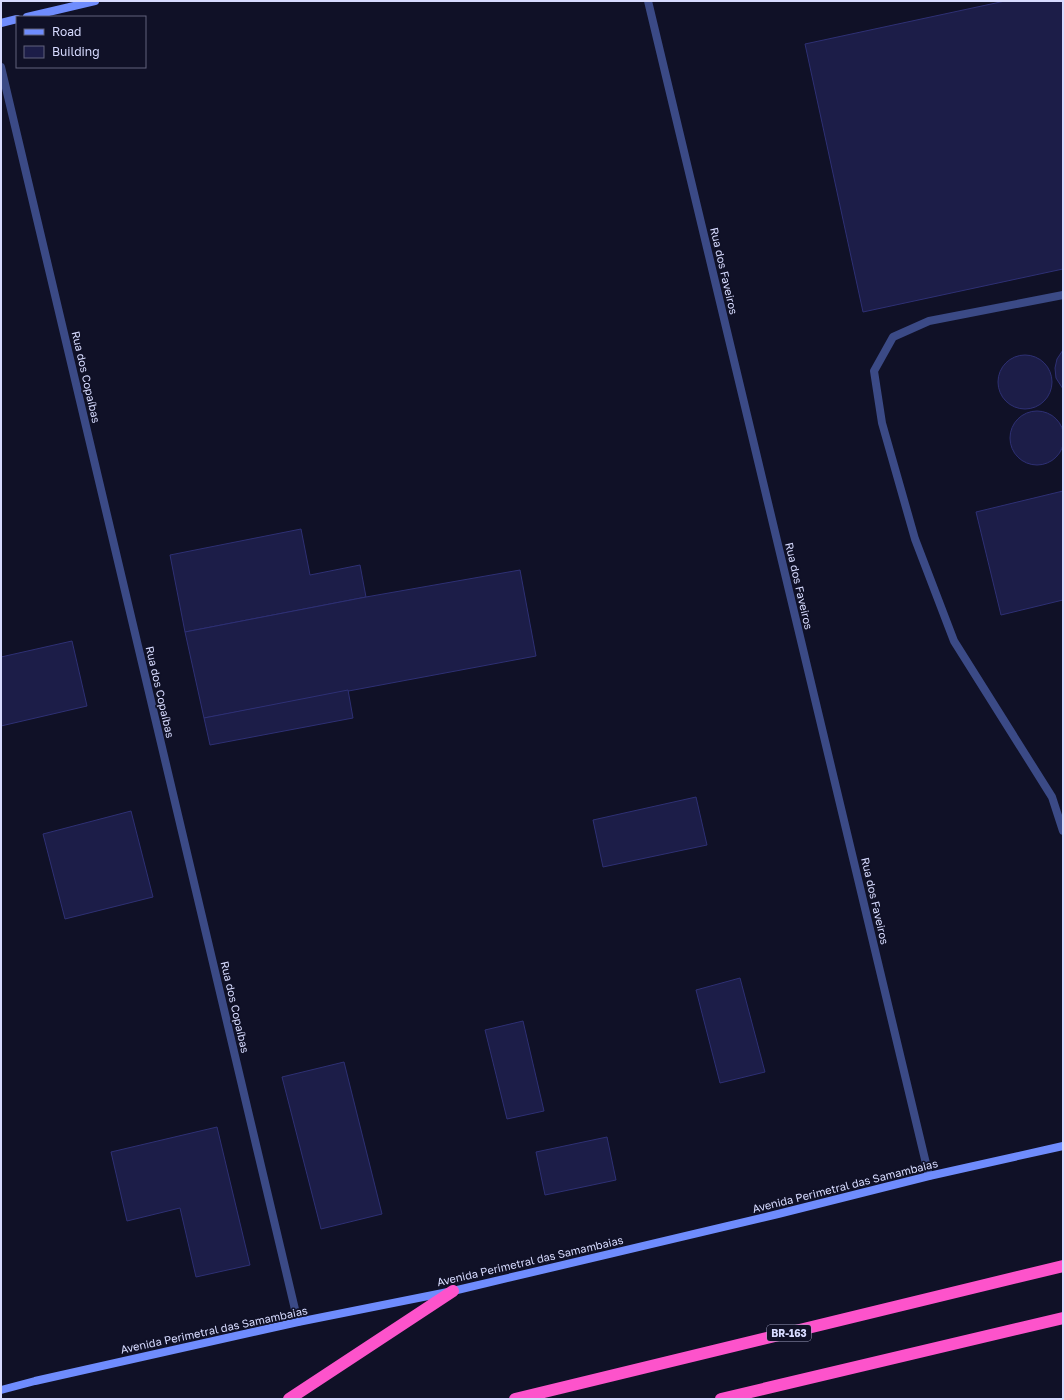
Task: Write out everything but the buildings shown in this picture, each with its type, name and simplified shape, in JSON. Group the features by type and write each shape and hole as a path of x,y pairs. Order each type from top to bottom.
{"highway":[{"name":"BR-163","path":"516,1399 1063,1266"},
{"path":"289,1399 453,1291"},
{"path":"721,1399 1063,1318"}],"main road":[{"path":"31,16 95,1"},
{"path":"1,23 16,20"},
{"name":"Avenida Perimetral das Samambaias","path":"1,1390 42,1379 298,1322 453,1291 778,1214 929,1176 1063,1146"}],"street":[{"name":"Rua dos Faveiros","path":"648,1 929,1176"},
{"name":"Rua dos Copaíbas","path":"1,67 298,1322"},
{"path":"1063,295 929,321 893,338 874,371 882,423 915,539 954,641 1052,797 1063,831"}]}
